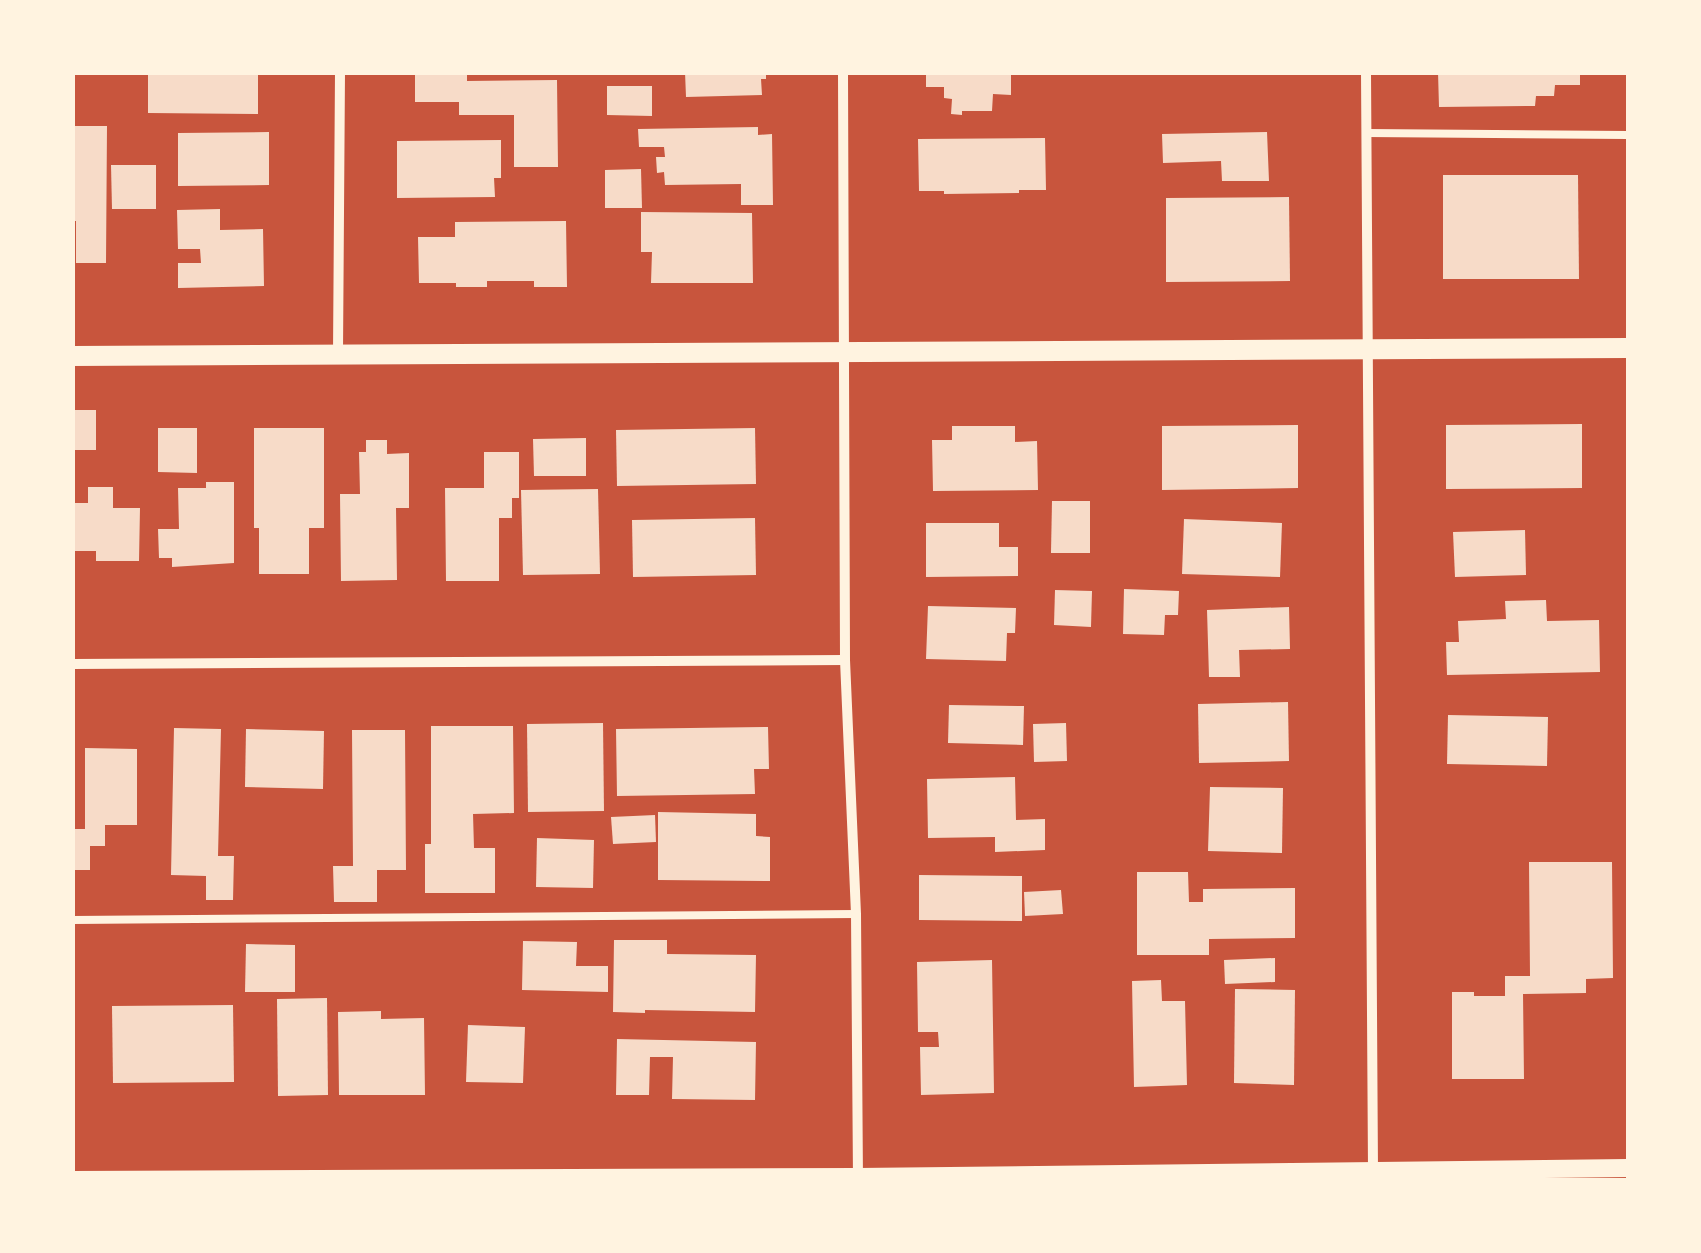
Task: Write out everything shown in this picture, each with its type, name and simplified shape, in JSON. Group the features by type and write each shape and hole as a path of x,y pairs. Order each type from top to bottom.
{"main road":[{"path":"72,356 1628,348"}],"street":[{"path":"338,353 340,72"},
{"path":"843,72 845,660 856,914 858,1179"},
{"path":"1366,72 1373,1170"},
{"path":"72,664 845,660"},
{"path":"72,1180 858,1179 1628,1168"}],"lane":[{"path":"1366,133 1628,135"},
{"path":"72,920 856,914"}],"building":[{"path":"258,72 258,114 148,113 148,73"},
{"path":"415,72 467,72 467,81 557,80 558,167 514,167 514,115 459,115 459,102 415,102"},
{"path":"685,72 766,72 766,79 761,79 762,95 686,97"},
{"path":"926,72 1011,72 1011,95 993,94 992,111 951,114 952,99 944,98 944,87 926,87"},
{"path":"1438,72 1580,72 1580,85 1555,85 1554,96 1536,96 1535,106 1439,107"},
{"path":"607,86 652,86 652,116 607,115"},
{"path":"72,126 107,126 106,263 76,263"},
{"path":"758,127 758,135 772,134 773,205 741,205 741,184 665,185 664,172 657,173 656,157 665,157 664,147 639,147 638,129"},
{"path":"269,132 269,185 178,186 178,133"},
{"path":"1267,132 1269,181 1222,181 1221,161 1163,163 1162,134"},
{"path":"1045,138 1046,190 944,194 919,191 918,139"},
{"path":"501,140 501,178 494,178 495,197 397,198 397,141"},
{"path":"111,165 156,165 156,209 112,209"},
{"path":"641,169 642,208 605,208 605,170"},
{"path":"1443,175 1578,175 1579,279 1443,279"},
{"path":"1289,197 1290,281 1166,282 1166,198"},
{"path":"220,209 220,230 263,229 264,286 178,288 178,263 201,263 200,249 178,249 177,210"},
{"path":"641,212 752,213 753,283 651,283 652,252 641,252"},
{"path":"566,221 567,287 534,287 534,281 487,281 487,287 419,283 418,237 455,237 455,222"},
{"path":"72,410 96,410 96,450 72,450"},
{"path":"1582,424 1582,488 1446,489 1446,425"},
{"path":"1298,425 1298,488 1162,490 1162,426"},
{"path":"952,426 1015,426 1015,442 1037,441 1038,490 933,491 932,440 952,440"},
{"path":"158,428 197,428 197,473 158,472"},
{"path":"254,428 324,428 324,528 309,528 309,574 259,574 259,528 254,528"},
{"path":"755,428 756,484 617,486 616,430"},
{"path":"586,438 586,476 534,476 533,439"},
{"path":"366,440 387,440 387,454 409,453 409,508 396,508 397,580 341,581 340,494 360,494 359,452 366,452"},
{"path":"484,452 519,452 519,498 512,498 512,518 499,518 499,581 446,581 445,488 484,488"},
{"path":"206,482 234,482 234,563 172,567 172,558 159,558 158,529 179,529 178,488 206,488"},
{"path":"88,487 113,487 113,508 140,508 139,561 96,561 96,551 72,551 72,503 88,503"},
{"path":"598,489 600,574 523,575 521,490"},
{"path":"1052,501 1090,501 1090,553 1051,553"},
{"path":"755,518 756,575 633,577 632,520"},
{"path":"1184,519 1282,523 1280,577 1182,574"},
{"path":"926,523 999,523 999,547 1018,547 1018,576 926,577"},
{"path":"1525,530 1526,575 1455,577 1453,532"},
{"path":"1124,589 1179,591 1178,615 1165,615 1164,635 1123,634"},
{"path":"1055,590 1092,591 1091,627 1054,625"},
{"path":"1546,600 1547,621 1599,620 1600,672 1447,675 1446,642 1459,642 1458,621 1506,619 1505,601"},
{"path":"928,606 1016,608 1015,633 1007,633 1006,661 926,659"},
{"path":"1289,607 1290,649 1239,650 1240,677 1209,677 1207,610"},
{"path":"1288,702 1289,761 1199,763 1198,704"},
{"path":"949,705 1024,706 1023,745 948,743"},
{"path":"1448,715 1548,717 1547,766 1447,764"},
{"path":"603,723 604,811 528,812 527,724"},
{"path":"1066,723 1067,761 1034,762 1033,724"},
{"path":"431,726 513,726 514,813 473,814 474,848 495,848 495,893 425,893 425,844 431,844"},
{"path":"768,727 769,769 754,769 755,794 617,796 616,729"},
{"path":"174,728 221,729 218,856 234,856 233,900 206,900 206,876 171,875"},
{"path":"246,729 324,731 323,789 245,787"},
{"path":"352,730 405,730 406,870 377,870 377,902 334,902 333,866 353,866"},
{"path":"85,748 137,749 137,825 105,825 105,846 90,846 90,870 72,870 72,829 85,829"},
{"path":"1015,777 1016,820 1045,819 1045,850 995,852 995,837 928,838 927,779"},
{"path":"1210,787 1283,788 1282,853 1208,851"},
{"path":"658,812 756,814 756,836 770,837 770,881 658,880"},
{"path":"655,815 656,842 613,844 611,817"},
{"path":"537,838 594,840 593,888 536,887"},
{"path":"1529,862 1612,862 1613,978 1586,979 1586,993 1523,994 1524,1079 1452,1079 1452,992 1505,996 1505,976 1530,976"},
{"path":"1137,872 1188,872 1189,902 1203,902 1203,889 1295,888 1295,938 1209,939 1209,955 1137,955"},
{"path":"919,875 1022,876 1022,921 919,920"},
{"path":"1061,890 1063,914 1025,916 1024,892"},
{"path":"614,940 667,940 667,954 756,955 755,1012 613,1012"},
{"path":"523,941 577,942 576,966 608,966 608,992 522,990"},
{"path":"246,944 295,945 295,992 245,992"},
{"path":"1275,958 1275,982 1225,984 1224,960"},
{"path":"992,960 994,1093 921,1095 920,1047 939,1047 938,1032 918,1032 917,962"},
{"path":"1161,980 1162,1001 1185,1001 1187,1085 1134,1087 1132,981"},
{"path":"1235,989 1295,990 1294,1085 1234,1083"},
{"path":"327,998 328,1095 278,1096 277,999"},
{"path":"233,1005 234,1082 113,1083 112,1006"},
{"path":"381,1011 381,1019 424,1018 425,1095 339,1095 338,1012"},
{"path":"468,1025 525,1027 523,1083 466,1082"},
{"path":"617,1039 756,1042 755,1100 672,1099 673,1057 650,1057 649,1095 616,1095"}]}
